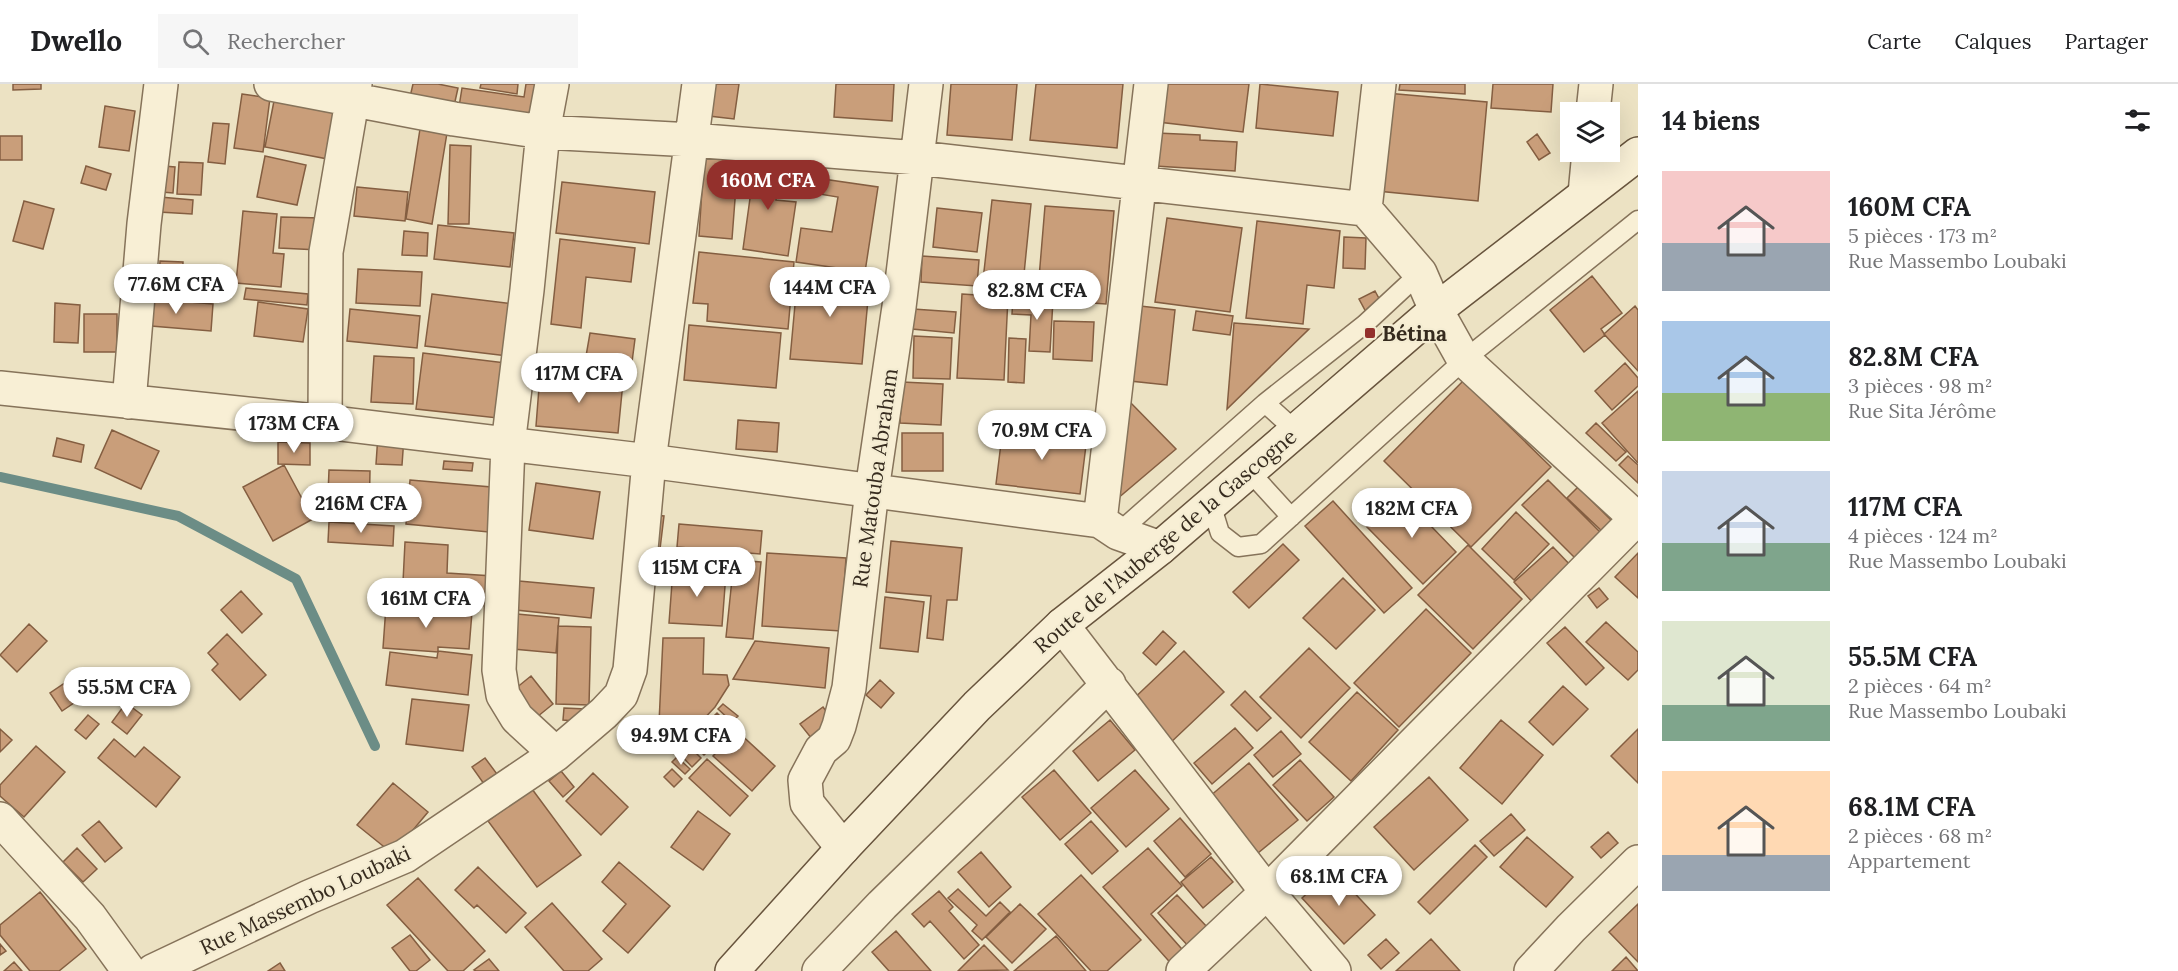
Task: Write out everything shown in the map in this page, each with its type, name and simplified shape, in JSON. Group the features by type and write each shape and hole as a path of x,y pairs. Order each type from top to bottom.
{"street":[{"path":"129,402 144,224 161,84"},
{"path":"271,84 353,92 454,118 543,132 692,140 918,158 1365,209 1420,273 1436,310 1464,360 1637,518 1267,891 1184,971"},
{"path":"552,84 543,132 508,445 499,670 503,694 517,718 556,754"},
{"name":"Rue Massembo Loubaki","path":"153,971 237,930 405,856 556,754 604,714 621,694 630,670 649,461 699,84"},
{"name":"Rue Matouba Abraham","path":"843,848 807,803 805,780 822,750 834,739 849,688 872,490 899,308 926,84"},
{"path":"1109,527 1151,84"},
{"path":"1365,209 1379,84"},
{"path":"1594,102 1596,84"},
{"path":"325,422 326,252 353,92"},
{"name":"Route de l'Auberge de la Gascogne","path":"732,971 976,706 1062,625 1160,548 1436,310 1638,154"},
{"path":"1585,194 1588,162"},
{"path":"0,388 325,422 872,490 1109,527 1160,548"},
{"path":"1062,625 1267,891 1334,971"},
{"path":"819,971 882,905 1108,684"},
{"path":"1,822 90,917 129,971"},
{"path":"1531,971 1638,862"}],"lane":[{"path":"1211,504 1220,533 1238,547 1261,544 1464,360 1638,219"},
{"path":"1109,527 1365,324 1420,273"},
{"path":"1265,403 1296,431"},
{"path":"1249,471 1291,516"}],"building":[{"path":"13,84 41,84 41,89 13,90"},
{"path":"413,84 438,84 458,88 454,106 410,97"},
{"path":"481,84 518,84 517,94 480,88"},
{"path":"526,84 543,84 537,124 458,113 462,88 524,97"},
{"path":"714,84 739,84 734,119 709,116"},
{"path":"836,84 894,84 892,121 834,117"},
{"path":"951,84 1017,84 1012,140 947,135"},
{"path":"1036,84 1123,84 1117,148 1030,140"},
{"path":"1163,84 1249,84 1243,132 1158,122"},
{"path":"1260,84 1338,92 1333,136 1256,128"},
{"path":"1400,84 1465,84 1465,94 1399,90"},
{"path":"1493,84 1553,84 1551,112 1491,108"},
{"path":"1386,93 1487,102 1478,201 1377,191"},
{"path":"242,94 270,98 263,152 234,148"},
{"path":"274,101 342,114 333,160 265,147"},
{"path":"105,106 135,111 129,151 99,147"},
{"path":"213,123 229,124 225,164 208,162"},
{"path":"420,129 447,133 432,224 406,219"},
{"path":"1157,133 1200,135 1200,140 1237,142 1235,171 1155,166"},
{"path":"1537,134 1550,153 1539,160 1527,142"},
{"path":"0,136 22,136 22,160 0,160"},
{"path":"450,145 471,146 469,224 448,224"},
{"path":"756,155 782,159 776,200 796,202 788,256 743,249"},
{"path":"265,156 306,165 297,205 257,197"},
{"path":"704,158 738,160 732,239 699,236"},
{"path":"179,162 203,163 201,195 177,194"},
{"path":"785,164 801,166 799,185 783,183"},
{"path":"86,166 111,174 106,190 81,183"},
{"path":"164,166 175,167 173,193 162,192"},
{"path":"809,177 878,187 865,272 796,262 801,228 832,232 838,197 807,192"},
{"path":"562,182 655,192 649,244 556,233"},
{"path":"357,187 408,192 405,221 354,216"},
{"path":"160,197 193,200 192,214 159,212"},
{"path":"992,200 1031,204 1022,294 982,289"},
{"path":"24,201 54,209 43,249 13,241"},
{"path":"1045,206 1114,211 1106,304 1062,301 1062,292 1038,290"},
{"path":"937,208 982,213 977,252 933,247"},
{"path":"243,211 277,214 273,253 284,254 281,287 236,283"},
{"path":"281,217 321,218 319,250 279,248"},
{"path":"1167,218 1242,228 1230,312 1155,302"},
{"path":"1257,221 1340,231 1334,288 1307,285 1303,324 1246,318"},
{"path":"438,225 514,233 510,267 434,259"},
{"path":"404,231 428,233 427,256 402,255"},
{"path":"1344,237 1366,238 1365,269 1343,268"},
{"path":"560,239 635,248 631,282 586,277 581,328 551,324"},
{"path":"699,252 794,262 788,329 707,321 708,304 693,303"},
{"path":"922,256 979,260 977,286 921,282"},
{"path":"160,261 183,262 182,288 159,287"},
{"path":"358,269 422,272 420,306 356,303"},
{"path":"798,272 870,278 862,364 790,359"},
{"path":"194,273 218,274 218,291 194,291"},
{"path":"1592,276 1622,313 1601,329 1605,335 1584,352 1550,310"},
{"path":"246,288 308,294 307,305 244,299"},
{"path":"1375,291 1382,304 1366,312 1359,299"},
{"path":"432,294 523,305 516,357 425,346"},
{"path":"962,294 1008,297 1004,380 957,378"},
{"path":"142,298 213,304 211,331 139,325"},
{"path":"1013,298 1053,300 1050,352 1029,351 1031,315 1012,314"},
{"path":"258,302 308,309 303,342 254,336"},
{"path":"55,303 80,305 78,343 54,342"},
{"path":"1140,306 1175,310 1167,385 1130,381"},
{"path":"1635,306 1638,310 1638,371 1604,334"},
{"path":"350,309 420,316 417,348 347,341"},
{"path":"913,309 956,312 954,333 912,329"},
{"path":"1196,311 1233,316 1230,335 1193,330"},
{"path":"84,314 117,314 117,352 84,352"},
{"path":"1054,321 1094,322 1092,361 1053,359"},
{"path":"1234,323 1309,329 1227,409"},
{"path":"689,325 781,333 776,388 684,380"},
{"path":"590,333 635,339 632,362 586,356"},
{"path":"914,336 952,338 950,379 913,378"},
{"path":"1009,338 1026,339 1024,383 1008,382"},
{"path":"423,353 514,364 507,419 416,409"},
{"path":"374,356 414,358 413,404 371,402"},
{"path":"1625,363 1638,378 1638,386 1612,410 1595,391"},
{"path":"540,375 623,382 618,433 536,426"},
{"path":"1463,381 1551,467 1471,547 1384,461"},
{"path":"902,382 943,384 941,425 900,423"},
{"path":"1638,391 1638,463 1602,423"},
{"path":"1127,399 1176,449 1117,499"},
{"path":"738,420 779,423 777,452 736,449"},
{"path":"1596,423 1626,452 1616,461 1586,433"},
{"path":"1003,427 1087,437 1080,494 996,484"},
{"path":"112,430 159,451 141,489 95,468"},
{"path":"902,433 943,433 943,471 902,471"},
{"path":"378,435 404,437 402,465 376,464"},
{"path":"57,438 84,445 81,462 53,456"},
{"path":"278,442 310,443 310,465 278,464"},
{"path":"1628,456 1638,465 1638,483 1619,465"},
{"path":"444,461 473,463 472,471 443,469"},
{"path":"284,465 313,519 273,541 243,487"},
{"path":"329,470 370,471 369,519 327,518"},
{"path":"410,480 503,488 499,533 406,524"},
{"path":"1548,480 1602,534 1576,559 1522,505"},
{"path":"536,483 600,492 593,539 529,530"},
{"path":"1578,487 1616,525 1606,535 1567,498"},
{"path":"1401,495 1456,552 1423,584 1367,527"},
{"path":"1333,501 1412,588 1384,613 1305,526"},
{"path":"1516,512 1549,544 1514,580 1482,549"},
{"path":"654,515 664,516 660,549 650,547"},
{"path":"329,522 394,526 393,546 328,542"},
{"path":"679,524 762,531 760,554 677,547"},
{"path":"891,541 962,548 957,600 947,600 943,640 927,638 931,596 886,592"},
{"path":"405,542 448,545 447,573 493,576 491,606 402,602"},
{"path":"1283,544 1299,560 1249,608 1233,592"},
{"path":"1468,545 1522,599 1473,649 1418,595"},
{"path":"1553,547 1573,568 1534,604 1514,582"},
{"path":"665,549 718,553 716,571 664,566"},
{"path":"767,553 846,558 841,631 762,626"},
{"path":"1638,553 1638,598 1615,577"},
{"path":"734,560 761,562 753,639 726,637"},
{"path":"673,569 726,573 722,626 669,623"},
{"path":"1343,578 1375,610 1336,649 1303,618"},
{"path":"519,581 594,588 591,618 516,610"},
{"path":"1599,588 1608,599 1597,608 1588,596"},
{"path":"241,591 262,614 242,633 221,610"},
{"path":"885,597 924,602 918,652 880,648"},
{"path":"386,606 472,612 469,649 438,647 438,652 383,648"},
{"path":"1426,609 1471,653 1399,727 1354,683"},
{"path":"517,614 559,618 556,653 513,649"},
{"path":"1606,622 1638,652 1638,670 1628,680 1586,642"},
{"path":"29,624 47,641 17,672 0,655"},
{"path":"558,626 591,627 589,705 556,704"},
{"path":"1565,627 1604,668 1586,685 1547,643"},
{"path":"1163,631 1176,643 1156,665 1143,653"},
{"path":"227,634 266,675 240,700 212,670 218,664 208,653"},
{"path":"663,638 704,638 703,674 727,675 729,685 715,707 700,723 659,723"},
{"path":"755,641 829,648 825,688 733,679"},
{"path":"1309,648 1350,688 1301,738 1260,697"},
{"path":"438,651 472,655 468,695 386,685 390,652 437,658"},
{"path":"1184,651 1224,692 1167,746 1128,704"},
{"path":"81,672 93,690 62,711 50,693"},
{"path":"531,676 553,704 532,721 510,693"},
{"path":"880,680 894,693 881,708 866,695"},
{"path":"1563,686 1588,709 1553,745 1529,722"},
{"path":"1245,691 1271,718 1257,731 1231,705"},
{"path":"1357,692 1398,730 1351,781 1309,742"},
{"path":"412,699 469,705 463,751 406,744"},
{"path":"126,703 142,715 127,734 112,722"},
{"path":"723,704 738,716 732,722 718,709"},
{"path":"823,707 838,727 816,744 800,724"},
{"path":"564,708 586,709 585,722 563,720"},
{"path":"717,713 732,728 704,755 689,740"},
{"path":"88,715 99,724 86,739 75,730"},
{"path":"1110,720 1135,750 1098,781 1073,751"},
{"path":"1501,720 1543,755 1502,804 1460,768"},
{"path":"1235,728 1253,748 1212,784 1194,763"},
{"path":"0,729 12,740 0,752"},
{"path":"1638,729 1638,783 1611,756"},
{"path":"737,731 775,766 752,791 713,756"},
{"path":"1281,731 1301,754 1273,777 1254,755"},
{"path":"114,739 135,757 144,747 180,777 156,807 98,758"},
{"path":"686,743 701,758 692,767 677,751"},
{"path":"36,746 65,772 24,817 0,796 0,785"},
{"path":"677,757 690,769 685,774 672,762"},
{"path":"485,758 497,774 484,784 472,767"},
{"path":"707,759 748,796 730,816 689,778"},
{"path":"1300,760 1334,797 1307,821 1273,785"},
{"path":"1249,763 1298,820 1258,853 1209,797"},
{"path":"672,769 682,779 674,787 664,777"},
{"path":"1054,770 1091,813 1060,840 1022,797"},
{"path":"1135,770 1169,809 1126,847 1091,808"},
{"path":"561,771 574,787 563,797 549,781"},
{"path":"593,773 628,807 601,835 566,801"},
{"path":"1429,777 1468,820 1414,870 1374,827"},
{"path":"393,783 428,812 393,854 357,825"},
{"path":"532,789 581,855 537,887 488,821"},
{"path":"698,811 730,834 703,870 671,847"},
{"path":"1511,814 1525,830 1494,856 1480,841"},
{"path":"1180,818 1211,854 1185,877 1154,841"},
{"path":"99,821 122,848 105,862 82,835"},
{"path":"1091,821 1118,851 1092,874 1065,844"},
{"path":"1608,832 1618,843 1601,858 1591,847"},
{"path":"1527,837 1573,877 1546,907 1500,867"},
{"path":"1475,845 1487,857 1430,914 1418,902"},
{"path":"77,848 97,869 83,882 63,862"},
{"path":"1148,848 1182,886 1151,914 1188,956 1175,968 1103,887"},
{"path":"981,852 1011,887 989,907 958,872"},
{"path":"1211,857 1233,882 1203,908 1181,882"},
{"path":"619,862 670,906 628,953 603,931 626,904 602,882"},
{"path":"478,867 526,913 506,933 477,905 474,908 455,890"},
{"path":"1333,870 1375,915 1344,944 1302,898"},
{"path":"1081,875 1141,940 1107,971 1091,971 1038,914"},
{"path":"418,878 485,951 463,971 448,971 387,905"},
{"path":"958,889 986,916 1000,902 1010,912 982,940 972,931 977,925 948,898"},
{"path":"939,891 953,907 949,911 979,945 964,959 930,921 924,927 912,914"},
{"path":"40,892 86,949 59,971 30,971 0,935 0,925"},
{"path":"1177,895 1208,928 1189,947 1158,913"},
{"path":"552,903 602,959 588,971 564,971 525,927"},
{"path":"1020,904 1046,929 1012,963 986,937"},
{"path":"1638,904 1638,962 1609,932"},
{"path":"896,931 931,971 889,971 872,952"},
{"path":"410,935 430,960 416,971 410,971 392,948"},
{"path":"1056,936 1086,971 1014,971"},
{"path":"1386,939 1399,953 1381,969 1368,955"},
{"path":"1431,939 1460,971 1396,971"},
{"path":"0,944 6,951 0,955"},
{"path":"984,945 1008,970 958,971"},
{"path":"1626,957 1638,971 1612,971"},
{"path":"489,959 499,971 474,970"},
{"path":"14,962 22,971 4,971"},
{"path":"280,963 285,971 268,971"}],"waterway":[{"path":"0,477 178,516 296,579 375,746"}],"place":[{"name":"Bétina","path":"1370,333"}]}
